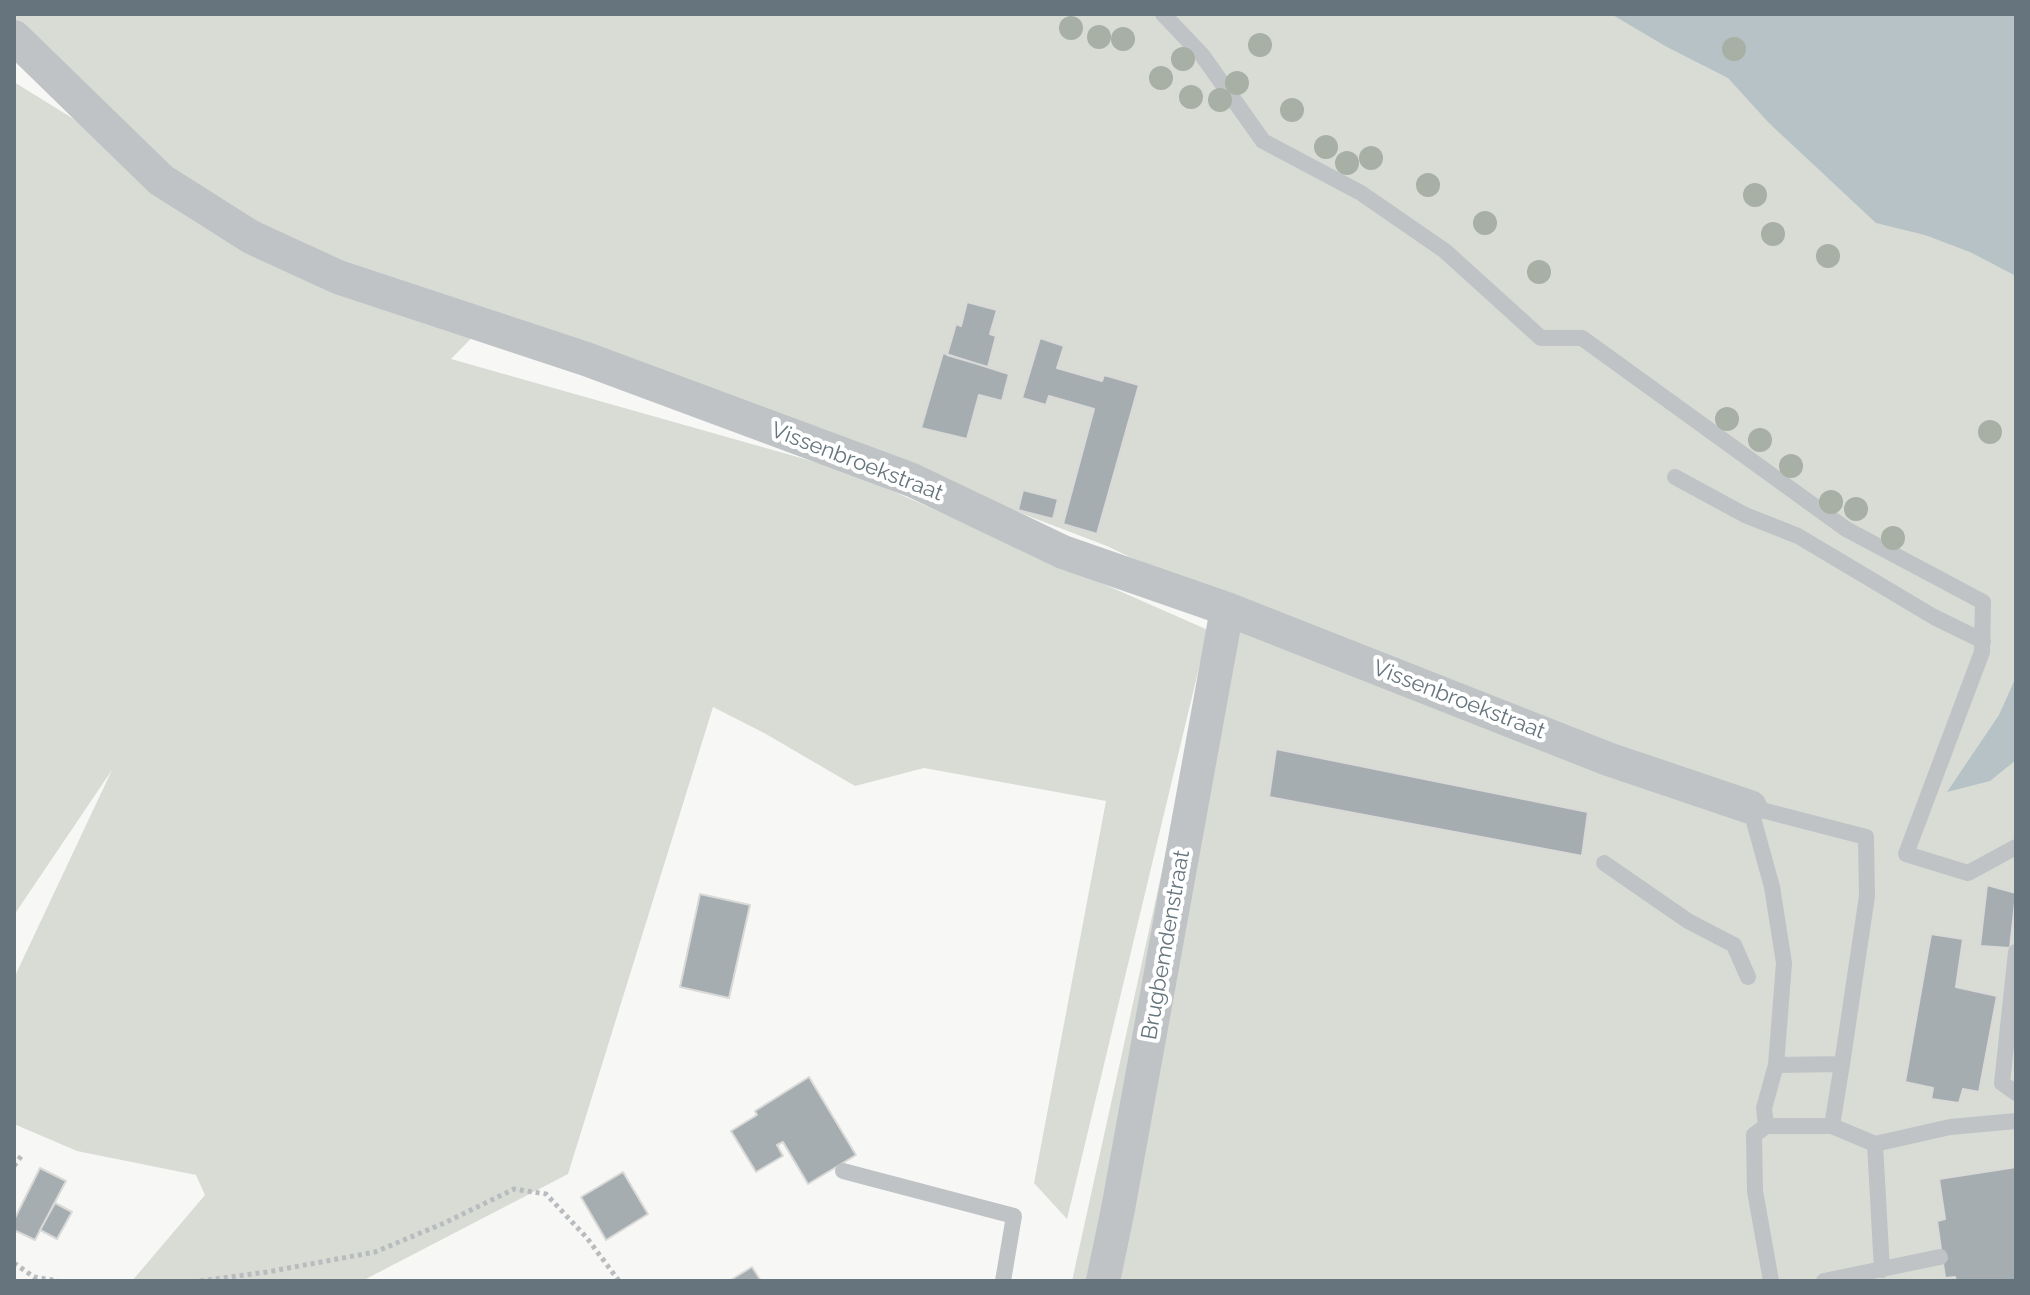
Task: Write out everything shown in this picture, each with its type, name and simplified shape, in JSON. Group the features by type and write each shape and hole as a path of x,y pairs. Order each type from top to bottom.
{"street":[{"name":"Vissenbroekstraat","path":"14,37 161,180 251,237 338,277 586,359 912,480 1063,552 1227,609 1608,759 1750,807"},
{"name":"Brugbemdenstraat","path":"1103,1281 1227,609"}],"lane":[{"path":"1163,14 1202,55 1263,141 1361,193 1445,251 1541,338 1582,338 1846,529 1983,602 1982,652 1906,854 1968,873 2016,847"},
{"path":"1675,477 1745,515 1798,536 1934,617 1983,641"},
{"path":"1766,1126 1764,1108 1776,1065 1784,963 1772,887 1750,807 1866,837 1867,896 1832,1126"},
{"path":"1604,863 1688,921 1734,945 1748,977"},
{"path":"2016,952 2002,1083 2016,1093"},
{"path":"1776,1065 1842,1064"},
{"path":"1771,1281 1755,1191 1754,1135 1766,1126 1832,1126 1875,1144 1950,1127 2016,1121"},
{"path":"1875,1144 1882,1270"},
{"path":"843,1171 1014,1216 1003,1281"},
{"path":"1824,1281 1940,1257"}],"path":[{"path":"14,1166 22,1155"},
{"path":"200,1281 375,1252 514,1189 546,1194 587,1238 619,1281"},
{"path":"14,1263 34,1277 58,1281"}],"shaded area":[{"path":"14,14 2016,14 2016,1281 1072,1281 1218,616 1209,595 1107,546 494,315 451,359 847,471 1208,630 1067,1219 1034,1183 1106,801 924,768 855,786 713,707 568,1174 362,1281 132,1281 205,1195 196,1175 77,1151 14,1124 14,978 112,770 14,915 14,82 93,131 28,32 14,20"},
{"path":"1611,14 2016,14 2016,276 1970,252 1925,235 1876,223 1769,123 1728,78"},
{"path":"2016,677 2016,760 1990,781 1947,792 1999,715"}],"building":[{"path":"967,302 997,310 990,334 996,336 988,367 947,355 956,324 961,326"},
{"path":"1040,338 1064,346 1057,368 1102,381 1104,375 1139,385 1097,534 1063,524 1094,409 1049,396 1046,405 1022,398"},
{"path":"943,353 1009,374 1002,401 979,395 967,439 921,428"},
{"path":"1023,490 1058,499 1053,519 1018,510"},
{"path":"1276,749 1588,812 1582,856 1269,797"},
{"path":"1987,885 2016,893 2010,948 1980,946"},
{"path":"700,894 750,905 729,998 680,987"},
{"path":"1931,934 1963,939 1956,987 1997,996 1979,1092 1963,1089 1959,1103 1931,1099 1933,1088 1905,1082"},
{"path":"809,1077 856,1155 808,1184 783,1142 777,1145 783,1156 756,1172 731,1131 757,1115 755,1111"},
{"path":"2016,1167 2016,1281 1956,1281 1955,1277 1945,1278 1937,1221 1945,1219 1939,1179"},
{"path":"40,1168 66,1181 35,1240 14,1230 14,1220"},
{"path":"623,1172 648,1214 606,1240 581,1197"},
{"path":"55,1203 72,1212 57,1239 40,1230"},
{"path":"752,1267 761,1281 729,1281"}]}
